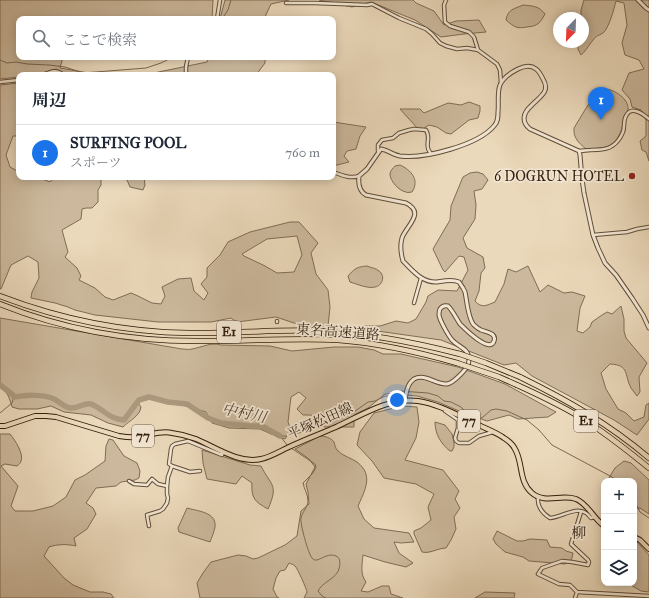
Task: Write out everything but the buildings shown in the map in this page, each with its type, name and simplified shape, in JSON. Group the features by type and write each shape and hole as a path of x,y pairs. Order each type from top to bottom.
{"highway":[{"name":"東名高速道路","path":"0,296 62,315 128,328 189,333 289,331 341,332 398,340 460,354 520,378 585,411 620,435 649,458"},
{"name":"東名高速道路","path":"0,304 35,317 60,324 99,333 127,337 196,341 294,339 338,340 394,347 428,355 499,377 543,397 581,418 613,440 649,468"}],"main road":[{"name":"平塚松田線","path":"0,426 5,426 35,416 46,416 56,417 129,438 160,432 170,432 193,438 242,459 253,460 267,457 375,408 405,400 435,406 505,438 513,446 518,456 524,482 528,490 538,497"},
{"path":"538,497 549,499 575,499 583,504 601,523"},
{"path":"637,538 649,549"}],"street":[{"path":"217,16 220,0"},
{"path":"446,0 444,5 445,22 450,26 469,32 474,37 478,50"},
{"path":"638,0 649,10"},
{"path":"286,4 372,4 399,18 426,29 440,43 446,46 457,49 467,48 478,50 497,64 500,70 501,84"},
{"path":"186,72 187,60"},
{"path":"336,173 350,177 358,176 367,169 378,152 382,149 396,155 403,156 431,155 441,153 467,143 485,134 494,127 498,118 499,89 501,84 510,74 522,67 528,66 536,69 545,82 545,90 542,95 528,109 524,117 526,124 530,129 579,151 603,150 613,146 624,130 626,116 630,112 640,112 649,119"},
{"path":"50,72 60,72"},
{"path":"0,82 16,80"},
{"path":"378,152 378,145 382,140 393,138 399,133 414,129 427,131 429,136 428,148 431,155"},
{"path":"579,151 582,180 593,235 605,263 619,279 643,315 649,328"},
{"path":"358,176 359,187 366,195 406,203 413,208 414,218 402,238 401,247 403,261 421,278 432,282 451,280 459,282 465,292 472,323 481,330 493,335 494,340 491,344 489,345 484,343 465,330 448,306 445,305 442,307 439,315 452,340 468,353 468,364 464,371 450,383 444,383 421,377 417,378 409,384 405,400"},
{"path":"593,235 627,232 649,227"},
{"path":"414,303 421,278"},
{"path":"435,406 458,420 458,428 455,438 459,443 469,443 479,436 493,432"},
{"path":"200,471 190,472 169,464 171,449 175,444 188,441 222,455 224,452"},
{"path":"148,526 147,515 160,511 167,504 168,477 172,466"},
{"path":"129,482 147,485 152,479 158,484 167,486"},
{"path":"538,497 537,501 539,507 550,518 574,511 585,513 591,518 594,516"},
{"path":"581,512 571,544 588,560 588,565 562,561 542,568 538,574 559,584 570,585 577,592 649,596"},
{"path":"574,598 577,592"}],"shaded area":[{"path":"0,0 213,0 212,16 16,16 16,60 62,60 60,68 83,72 62,72 56,69 46,72 16,72 16,77 0,79"},
{"path":"225,0 289,0 271,4 265,16 221,16"},
{"path":"319,0 413,0 416,3 434,11 444,25 456,21 479,20 486,32 441,37 415,20 371,2 352,7"},
{"path":"584,0 649,0 649,161 646,152 642,150 640,141 646,136 646,120 641,110 632,107 630,99 622,90 629,73 644,69 639,60 625,55 622,43 627,25 624,3 616,1 605,31 594,38 589,46 589,12 581,12"},
{"path":"523,5 533,6 543,11 545,14 538,24 531,27 518,28 506,20 510,11"},
{"path":"578,48 587,48 581,55"},
{"path":"208,60 265,60 265,63 258,72 159,72 207,62"},
{"path":"16,83 16,136 13,136 6,155 10,167 16,170 16,180 45,180 50,182 52,180 101,180 101,185 98,190 98,202 92,208 82,209 81,219 62,230 68,252 65,257 77,268 81,276 79,280 95,288 105,297 113,300 131,293 152,303 161,304 165,296 162,287 178,279 191,278 194,291 204,300 208,293 201,284 207,277 207,268 220,255 228,242 250,232 290,222 299,222 318,243 311,253 316,274 328,290 330,307 328,326 306,327 276,317 237,322 231,318 211,322 158,322 95,315 55,303 31,298 32,292 39,278 38,262 28,256 11,265 0,289 0,85","holes":["297,236 302,255 294,272 277,273 242,254 267,239"]},
{"path":"609,89 624,98 628,105 628,112 624,118 620,133 611,145 586,149 576,137 574,128 588,105 594,100 599,92"},
{"path":"469,102 480,106 478,118 469,120 451,134 429,125 420,131 400,109 420,109 424,113 448,103 461,105"},
{"path":"336,122 366,127 360,136 356,149 347,151 344,156 349,162 336,165"},
{"path":"400,165 411,173 415,180 412,192 401,190 395,185 390,177 391,171 395,166"},
{"path":"477,172 483,174 488,180 482,189 474,191 476,205 475,219 463,238 467,248 483,257 485,268 481,273 479,291 475,301 482,306 495,302 504,284 508,269 516,272 528,266 540,292 548,285 564,293 572,292 585,296 580,308 577,331 583,333 590,327 592,322 607,312 612,314 621,306 626,338 647,363 639,377 640,392 637,396 631,388 624,369 621,366 610,364 601,373 606,389 618,409 626,413 634,421 644,417 646,405 649,403 649,419 637,435 614,420 532,376 516,363 504,365 441,340 363,329 364,326 380,326 396,321 408,323 416,319 428,296 438,290 457,291 468,270 464,257 459,256 445,272 433,249 450,220 451,206 463,177 470,173"},
{"path":"127,180 144,180 145,185 143,190 130,187"},
{"path":"367,266 376,269 381,273 383,278 380,285 369,287 350,282 348,276 356,268"},
{"path":"0,318 182,349 191,349 214,344 270,346 292,351 334,347 358,347 374,350 383,354 401,354 458,367 505,384 556,412 548,417 518,419 509,415 487,421 438,402 417,396 395,393 385,394 368,408 354,415 354,427 324,427 311,415 303,415 297,409 306,398 299,392 291,397 288,422 291,430 285,439 260,429 229,428 212,423 206,412 162,399 142,398 138,403 141,407 139,413 123,427 108,423 91,415 64,412 51,406 37,409 19,409 12,407 8,395 0,386"},
{"path":"402,406 417,407 419,422 416,438 405,460 443,470 459,491 455,499 460,508 454,517 456,529 446,548 422,552 414,534 414,531 421,528 431,520 428,507 434,494 416,484 384,478 372,461 357,445 360,432 374,413"},
{"path":"435,422 445,425 452,434 454,447 452,451 450,451 441,442 436,431"},
{"path":"0,434 10,434 20,451 22,458 21,462 17,466 5,464 1,466 18,486 11,506 15,511 33,511 53,506 66,497 75,480 105,461 106,446 109,439 113,440 124,456 137,463 140,471 139,478 121,482 116,486 96,488 86,503 93,508 96,514 87,529 74,538 76,546 56,545 49,547 44,556 64,578 73,585 90,592 103,592 111,594 114,598 0,598"},
{"path":"320,436 331,439 338,451 357,462 365,472 367,477 365,488 358,506 364,519 374,528 409,533 414,542 394,542 399,553 413,563 406,567 363,555 362,573 366,582 361,591 368,592 382,586 389,586 391,594 403,598 304,598 307,592 304,583 296,567 289,563 285,570 280,571 276,578 273,589 279,598 200,598 197,583 211,562 238,555 253,559 258,558 285,545 297,536 301,511 309,504 306,484 315,467 309,459 295,449"},
{"path":"202,450 250,465 261,466 271,482 273,490 273,495 268,509 257,502 253,496 252,483 242,476 236,484 207,479 203,463"},
{"path":"624,461 631,463 649,480 649,514 640,508 637,508 637,478 609,478 615,468"},
{"path":"187,508 201,511 213,518 215,527 210,542 179,532 178,528"},
{"path":"497,531 517,541 530,539 547,540 550,547 562,548 573,553 572,558 565,564 529,561 523,557 505,552 496,544 493,539"},
{"path":"637,542 649,555 649,592 641,591 632,586 637,586"},
{"path":"485,592 515,593 514,598 475,598"}],"waterway":[{"path":"224,16 228,10 231,0"},
{"path":"0,60 7,63 16,62 65,67 80,72"},
{"path":"96,72 146,68 167,60"},
{"name":"中村川","path":"0,385 14,397 29,395 45,396 50,397 70,408 91,404 114,418 124,420 139,400 149,397 168,402 187,404 208,418 221,423 262,426 280,436"},
{"path":"280,436 311,430 326,417 333,419 351,414 368,402 375,401 385,396 393,396 400,391 428,393 461,407 475,419 479,419 491,410 496,409 507,411 527,420 539,430 552,445 613,478"},
{"path":"0,413 12,403 14,397"},
{"name":"中村川","path":"280,436 288,446"},
{"name":"中村川","path":"291,448 315,464 316,467 313,473 303,483 308,501 301,521 310,555 314,560 328,555 333,555 338,557 340,561 340,566 337,573 318,591 326,598"},
{"path":"637,506 640,512 649,518"}],"place":[{"name":"SURFING POOL","path":"601,120"},
{"name":"6 DOGRUN HOTEL","path":"632,176"}],"district":[{"name":"柳","path":"579,533"}]}
